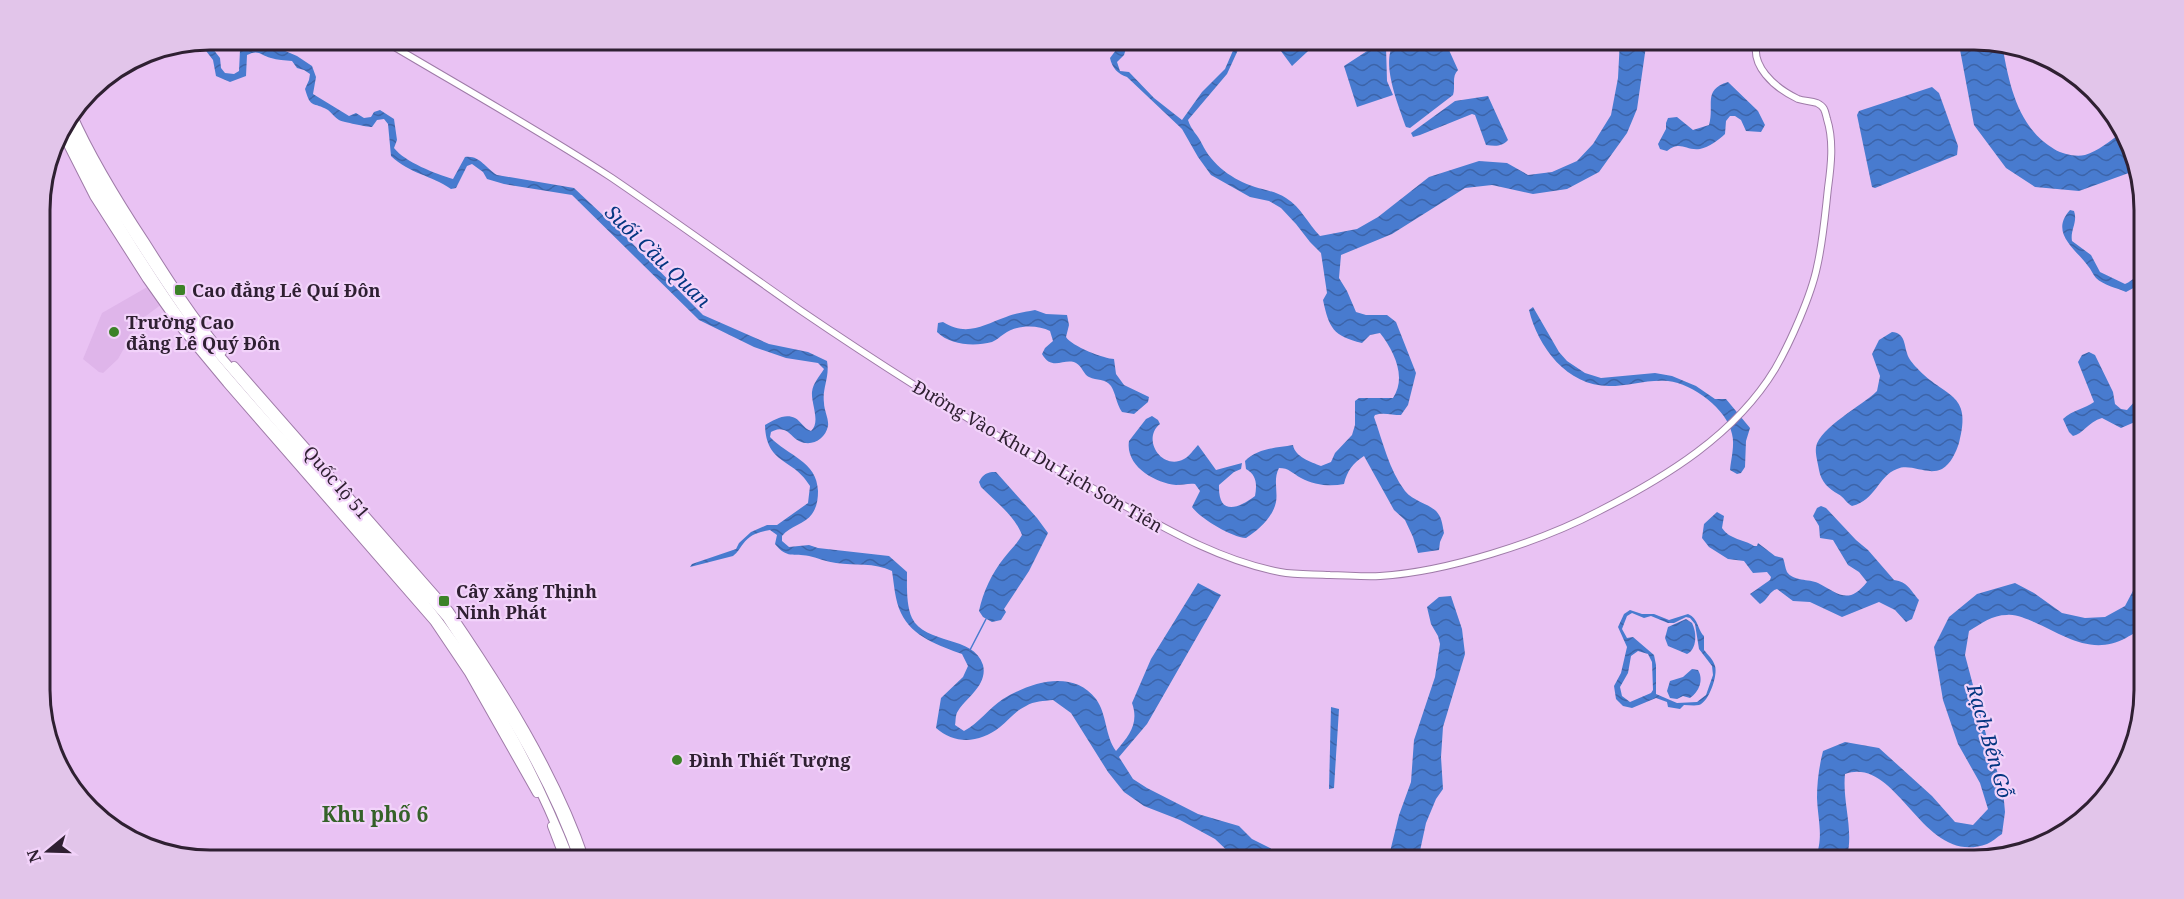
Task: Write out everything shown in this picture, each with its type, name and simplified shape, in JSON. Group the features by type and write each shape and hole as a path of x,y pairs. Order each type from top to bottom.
{"highway":[{"name":"Quốc lộ 51","path":"73,127 90,163 158,280 202,335 360,512 445,615 486,673 550,791 575,850"},
{"name":"Quốc lộ 51","path":"69,134 83,165 201,345 293,455 399,572 463,655 547,803 566,850"}],"main road":[{"name":"Quốc lộ 51","path":"76,122 158,280"},
{"name":"Quốc lộ 51","path":"66,140 94,195 158,280"},
{"name":"Quốc lộ 51","path":"486,673 551,781 581,850"},
{"name":"Quốc lộ 51","path":"503,727 538,796 561,850"}],"street":[{"name":"Đường Vào Khu Du Lịch Sơn Tiên","path":"399,50 610,177 930,396 1036,459 1179,536 1226,558 1288,573 1381,576 1453,564 1506,549 1587,518 1651,483 1687,459 1743,413 1774,369 1791,335 1816,273 1823,237 1830,170 1831,134 1825,111 1815,102 1802,101 1768,77 1756,58 1755,50"}],"shaded area":[{"name":"Trường Cao đẳng Lê Quý Đôn","path":"149,286 162,304 139,321 118,359 103,373 99,372 83,359 102,313"}],"water":[{"path":"205,50 214,50 220,58 221,68 225,73 234,74 239,71 240,50 283,50 312,66 316,77 313,94 349,116 356,113 364,118 371,117 374,112 380,110 394,119 397,140 394,148 413,163 453,179 465,157 470,157 479,160 497,175 574,188 703,315 769,344 808,352 827,361 824,406 828,426 824,435 813,443 804,443 784,430 778,429 771,432 770,437 777,444 800,460 813,473 818,491 817,503 812,514 785,533 782,541 789,547 809,545 889,556 907,572 909,607 918,627 927,633 970,649 978,655 983,665 984,672 979,685 956,714 955,725 964,731 1003,699 1014,693 1051,681 1064,681 1087,690 1096,699 1116,751 1134,723 1132,703 1151,659 1198,583 1221,595 1147,724 1119,757 1133,779 1147,788 1198,814 1239,826 1252,839 1272,849 1226,849 1215,839 1180,820 1144,806 1124,792 1108,772 1071,713 1053,700 1029,704 992,732 976,739 951,737 936,728 941,698 963,677 968,666 962,654 927,640 906,621 897,603 892,571 878,566 836,563 809,556 787,554 775,544 777,535 770,530 749,538 733,556 690,567 692,564 736,549 751,532 767,525 777,525 808,503 810,486 804,477 775,454 770,447 765,425 787,416 797,419 811,431 815,423 813,389 824,369 818,363 786,358 754,347 699,320 572,195 487,179 483,172 472,164 467,166 456,188 451,189 413,171 391,156 388,124 384,119 377,120 372,127 350,123 339,120 328,110 313,104 305,89 310,74 297,68 292,61 251,53 247,55 246,76 230,82 216,76 213,60"},
{"path":"1116,50 1126,50 1117,62 1120,71 1129,72 1154,98 1182,120 1202,92 1225,69 1233,50 1238,50 1227,74 1188,120 1189,124 1211,159 1224,171 1247,184 1286,198 1296,206 1320,236 1357,229 1378,217 1429,177 1479,161 1507,163 1528,175 1552,172 1577,161 1593,144 1611,115 1618,78 1619,50 1645,50 1637,109 1627,133 1599,172 1567,189 1533,194 1492,185 1465,188 1392,234 1341,255 1339,278 1356,312 1366,315 1387,315 1396,322 1416,373 1408,405 1401,415 1381,414 1374,417 1399,483 1409,495 1433,508 1440,517 1444,533 1439,550 1418,553 1405,520 1394,510 1364,456 1351,468 1344,484 1339,485 1322,485 1311,482 1279,468 1272,513 1265,523 1246,538 1225,531 1196,512 1192,507 1200,491 1195,484 1176,485 1159,481 1143,472 1132,458 1129,441 1146,419 1152,416 1160,424 1155,430 1153,445 1157,452 1168,461 1176,462 1184,459 1198,445 1216,470 1242,463 1241,469 1219,485 1225,506 1236,506 1255,496 1255,481 1246,469 1245,461 1256,453 1268,449 1293,445 1297,453 1308,461 1321,466 1331,462 1335,453 1352,435 1355,425 1355,401 1359,398 1393,398 1399,382 1399,373 1394,356 1380,333 1370,335 1362,343 1338,334 1330,324 1323,300 1327,293 1321,253 1296,224 1281,208 1269,201 1250,197 1211,175 1182,129 1127,77 1116,70 1110,58"},
{"path":"1280,50 1309,50 1292,66"},
{"path":"1369,50 1386,50 1387,81 1393,95 1357,107 1344,66"},
{"path":"1391,50 1449,50 1458,70 1453,95 1410,128 1406,127 1392,82 1389,57"},
{"path":"1960,50 2004,53 2017,103 2031,129 2041,140 2054,149 2077,156 2099,148 2116,136 2130,173 2079,191 2035,187 2006,168 1974,125"},
{"path":"1728,82 1758,111 1765,125 1761,132 1746,131 1741,120 1730,116 1726,121 1725,134 1707,147 1695,149 1676,146 1667,151 1660,149 1658,144 1666,129 1668,118 1677,117 1693,130 1709,125 1712,94 1720,85"},
{"path":"1932,87 1939,93 1958,146 1957,155 1875,188 1872,187 1857,115 1859,111"},
{"path":"1488,96 1508,140 1503,144 1486,145 1475,115 1472,114 1413,137 1411,133 1455,101"},
{"path":"2070,210 2074,211 2072,241 2091,255 2100,272 2125,284 2134,278 2134,288 2126,292 2096,278 2071,247 2063,233 2064,218"},
{"path":"1533,307 1559,352 1567,361 1585,373 1601,378 1655,373 1672,376 1696,386 1715,399 1726,399 1750,428 1746,441 1745,467 1741,473 1737,474 1730,470 1732,434 1723,416 1708,399 1688,387 1668,381 1609,386 1580,379 1568,372 1547,350 1533,324 1529,310"},
{"path":"1035,310 1046,314 1067,315 1069,325 1066,337 1069,341 1103,357 1114,359 1116,374 1124,385 1149,397 1148,402 1134,414 1122,412 1109,383 1087,376 1076,363 1050,362 1042,354 1053,341 1050,331 1045,329 1033,326 1020,327 992,342 978,344 955,342 937,332 938,323 943,322 960,329 975,328 1013,314"},
{"path":"1892,332 1902,337 1908,357 1915,366 1959,404 1962,426 1959,443 1951,461 1942,469 1931,471 1908,467 1897,469 1885,477 1866,499 1852,506 1824,482 1819,470 1816,447 1819,439 1833,424 1877,391 1880,376 1872,354 1879,340"},
{"path":"2089,352 2095,355 2113,392 2115,404 2127,410 2134,402 2134,422 2121,428 2102,418 2077,435 2073,436 2069,432 2063,419 2094,402 2078,362 2082,355"},
{"path":"996,472 1048,533 1029,571 1004,609 1006,612 1001,620 992,622 983,617 979,611 983,597 996,570 1022,535 1010,515 981,487 979,482 981,478"},
{"path":"1821,506 1826,508 1868,550 1894,580 1903,583 1911,590 1919,600 1912,619 1906,622 1895,610 1879,602 1842,617 1810,602 1793,601 1777,589 1760,604 1750,594 1770,580 1771,577 1767,572 1753,573 1744,561 1728,559 1709,547 1702,538 1704,524 1717,512 1724,516 1722,528 1725,532 1754,546 1758,543 1775,556 1783,558 1787,572 1793,577 1818,583 1843,595 1854,594 1867,582 1859,572 1848,565 1833,540 1820,538 1819,526 1813,516 1817,508"},
{"path":"2015,583 2062,613 2085,618 2105,617 2125,606 2134,589 2134,633 2114,643 2102,645 2079,642 2034,622 2010,615 1992,618 1969,631 1965,655 2003,790 2005,812 2002,834 1987,844 1964,847 1945,841 1881,780 1864,773 1845,774 1849,828 1848,849 1818,849 1820,836 1817,792 1823,751 1845,742 1879,748 1932,796 1955,822 1973,825 1988,809 1980,783 1958,744 1943,700 1934,647 1949,617 1977,594"},
{"path":"1451,596 1462,629 1465,654 1443,727 1441,757 1443,789 1426,823 1420,849 1391,849 1399,815 1411,782 1414,740 1435,677 1440,644 1431,624 1427,607 1439,597"},
{"path":"1630,610 1642,614 1654,614 1669,620 1688,614 1696,621 1704,636 1704,650 1713,661 1716,670 1712,688 1703,703 1684,705 1680,709 1668,707 1667,702 1656,698 1632,708 1623,706 1616,699 1614,686 1621,673 1627,647 1618,627 1624,614","holes":["1632,613 1644,618 1651,616 1668,623 1674,623 1686,617 1690,618 1695,624 1699,649 1712,666 1713,675 1706,695 1697,702 1677,703 1656,694 1654,655 1633,637 1627,638 1622,629 1627,616","1638,651 1648,654 1652,662 1653,690 1630,702 1622,696 1620,687 1628,673 1631,656"]},
{"path":"1686,619 1692,623 1695,631 1693,648 1687,654 1668,646 1665,638 1668,627"},
{"path":"1692,669 1698,670 1701,678 1696,692 1690,698 1683,696 1677,699 1670,698 1667,691 1670,681 1683,677"},
{"path":"1331,707 1339,709 1334,788 1329,789"}],"waterway":[{"path":"970,650 986,619"}],"place":[{"name":"Cao đẳng Lê Quí Đôn","path":"180,290"},
{"name":"Trường Cao đẳng Lê Quý Đôn","path":"114,332"},
{"name":"Cây xăng Thịnh Ninh Phát","path":"444,601"},
{"name":"Đình Thiết Tượng","path":"677,760"}],"district":[{"name":"Khu phố 6","path":"375,814"}],"water label":[{"name":"Suối Cầu Quan","path":"658,256"},
{"name":"Rạch Bến Gỗ","path":"1990,741"}]}
